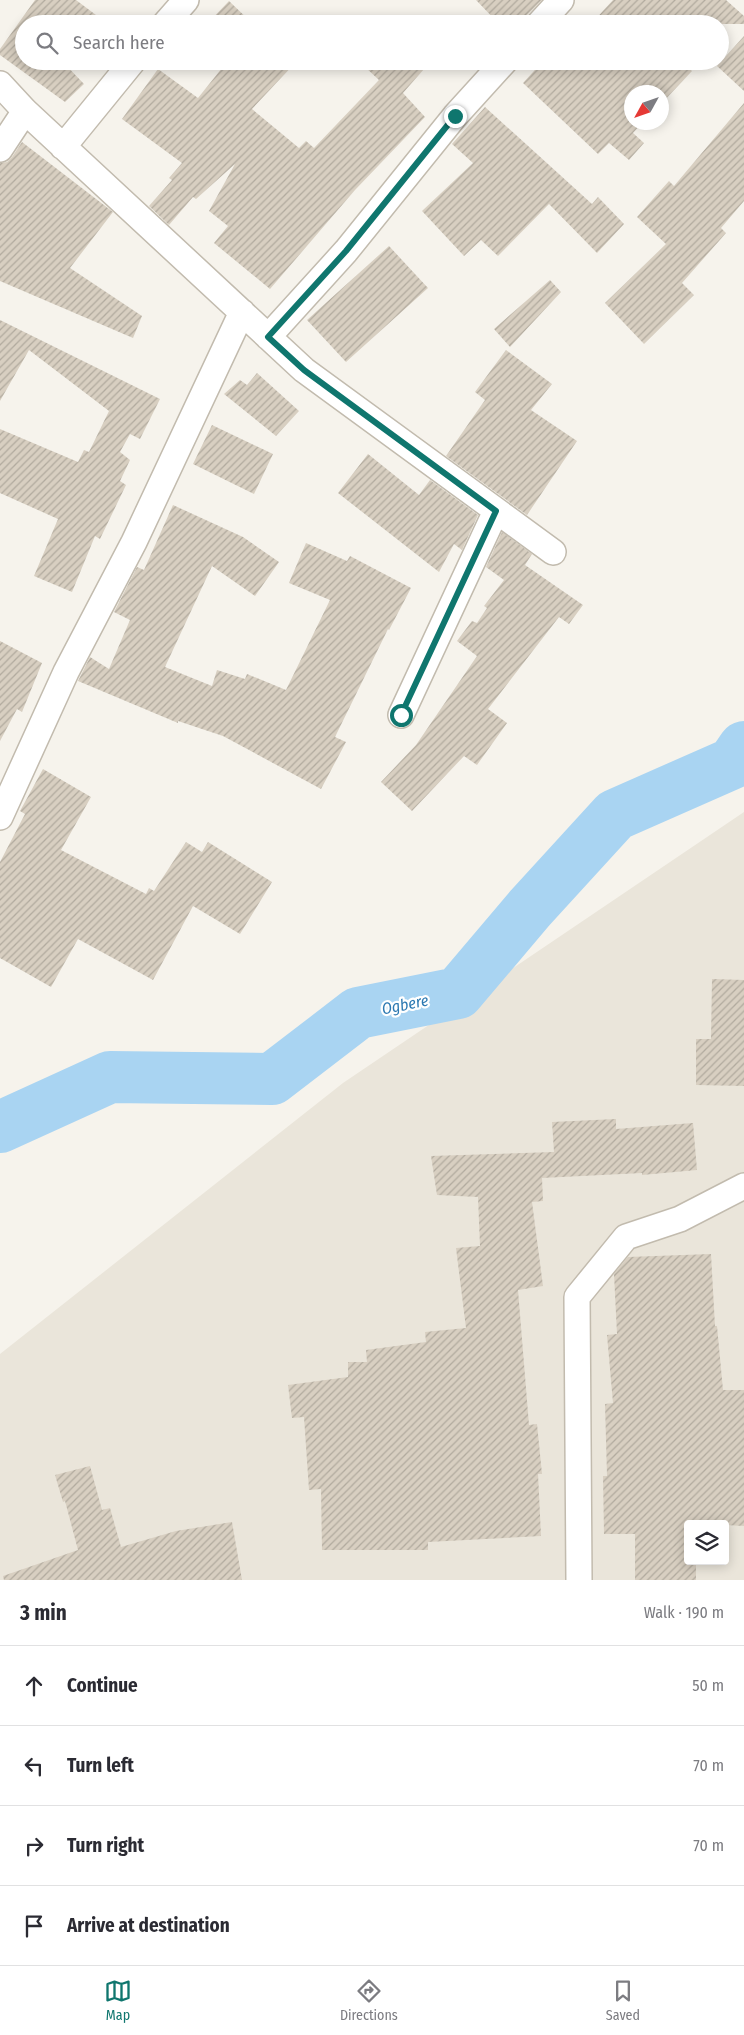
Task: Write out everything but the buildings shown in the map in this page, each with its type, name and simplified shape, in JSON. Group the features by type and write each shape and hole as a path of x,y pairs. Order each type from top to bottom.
{"street":[{"path":"173,15 186,0"},
{"path":"547,15 561,0"},
{"path":"63,146 126,70"},
{"path":"268,337 346,251 455,116 497,70"},
{"path":"0,84 25,111 304,370 553,552"},
{"path":"0,149 25,111"},
{"path":"0,816 66,672 134,542 242,312"},
{"path":"401,715 496,511"},
{"path":"579,1580 576,1297 626,1237 680,1219 744,1186"}],"shaded area":[{"path":"744,812 744,1580 0,1580 0,1354 343,1083"}],"waterway":[{"name":"Ogbere","path":"0,1127 110,1077 272,1079 358,1013 458,993 530,908 615,815 733,763 744,747"}],"route":[{"path":"401,715 496,511 304,370 268,337 346,251 455,116"}]}
